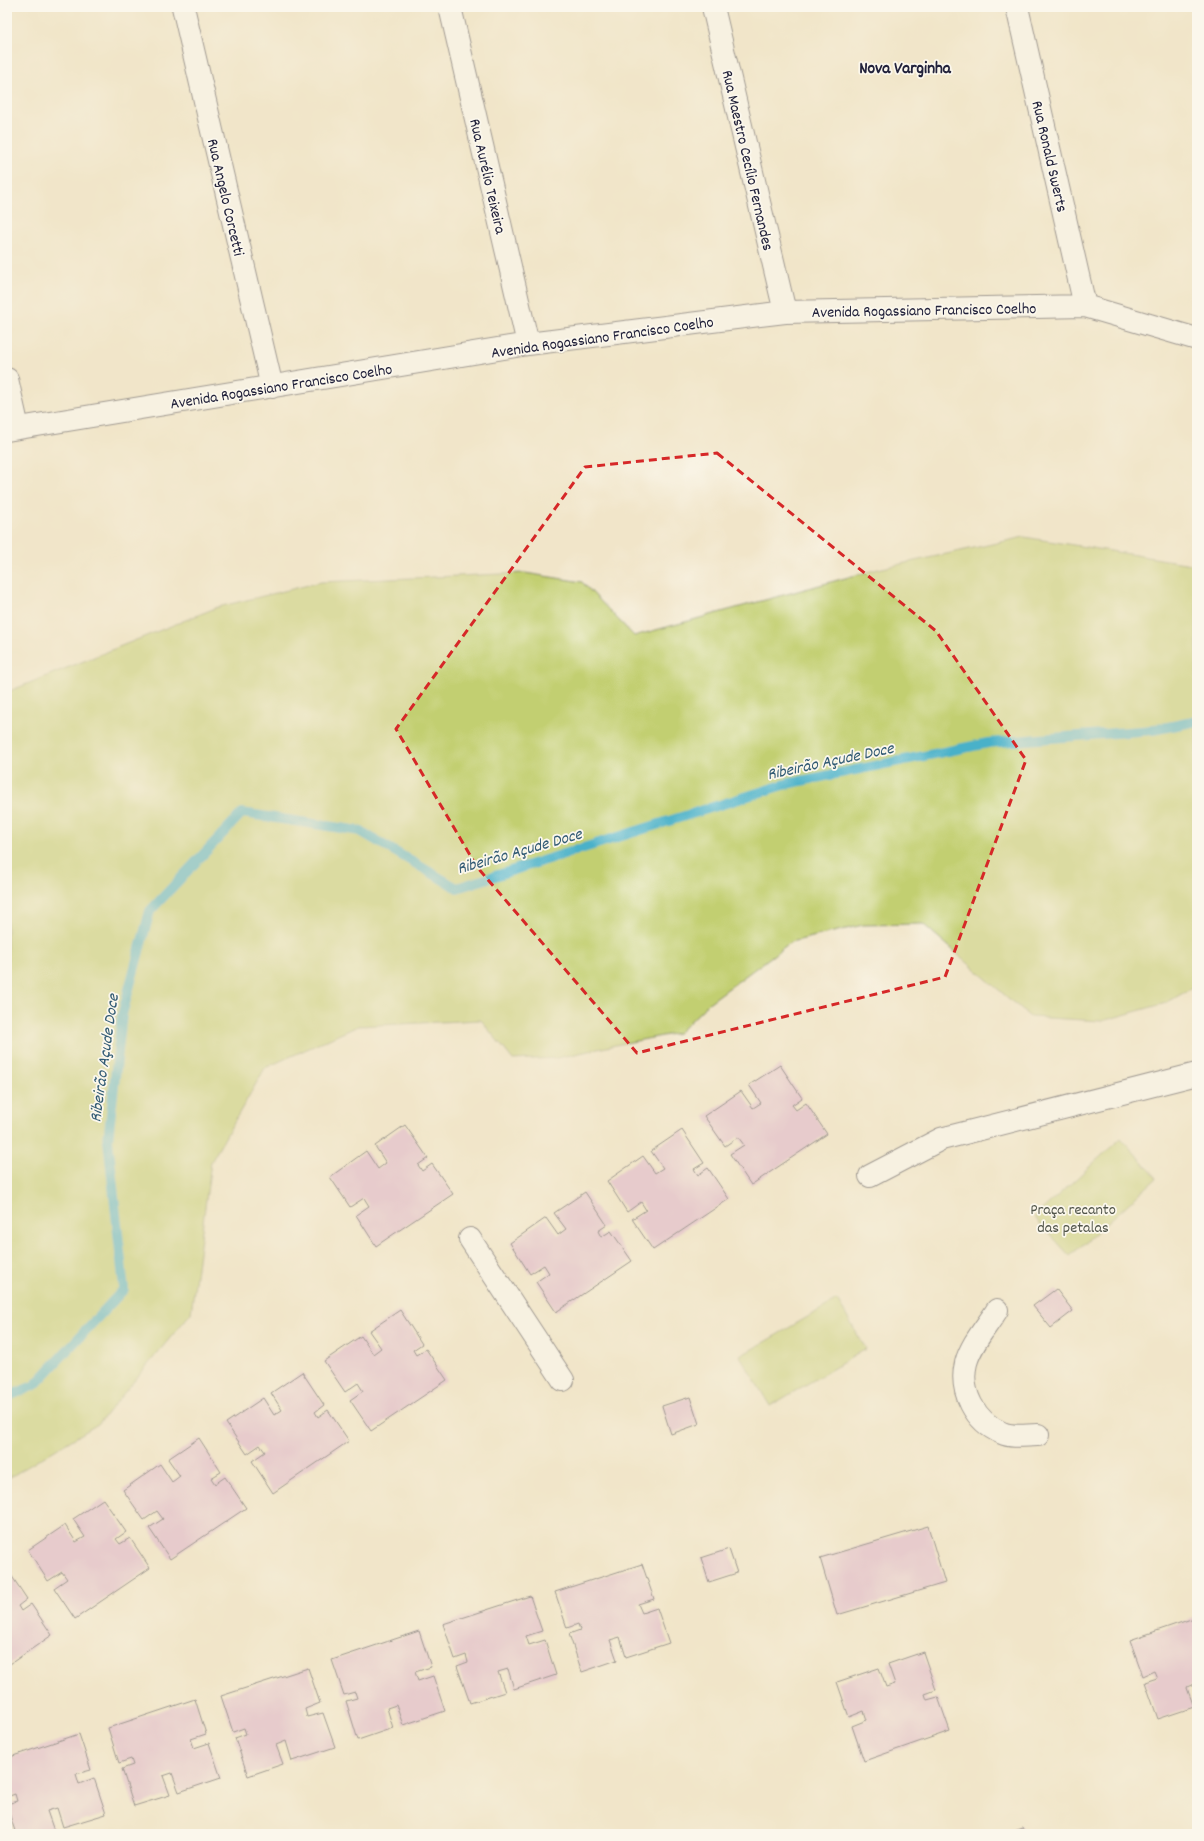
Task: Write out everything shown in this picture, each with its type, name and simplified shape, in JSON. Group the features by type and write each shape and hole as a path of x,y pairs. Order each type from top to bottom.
{"street":[{"name":"Rua Angelo Corcetti","path":"183,7 272,386"},
{"name":"Rua Aurélio Teixeira","path":"450,7 528,344"},
{"name":"Rua Maestro Cecílio Fernandes","path":"714,7 785,312"},
{"name":"Rua Ronald Swerts","path":"1016,7 1084,306"},
{"name":"Avenida Rogassiano Francisco Coelho","path":"13,429 528,344 785,312 1084,306 1197,340"},
{"path":"7,379 13,429"},
{"path":"870,1176 941,1138 1197,1074"},
{"path":"470,1239 563,1380"},
{"path":"997,1310 969,1355 965,1374 968,1399 981,1419 1002,1433 1014,1436 1038,1435"}],"highlighted area":[{"path":"717,453 936,631 1026,760 945,977 637,1053 477,867 396,729 585,467"}],"green space":[{"path":"1024,537 1197,565 1197,985 1166,1003 1102,1021 1030,1017 923,924 863,925 791,942 710,1002 678,1033 557,1058 513,1060 481,1020 358,1026 265,1068 211,1162 191,1313 98,1424 7,1479 7,692 218,607 321,582 525,573 582,582 634,636 878,569"},
{"name":"Praça recanto das petalas","path":"1121,1138 1157,1178 1070,1256 1034,1217"},
{"path":"837,1300 866,1349 770,1406 740,1356"}],"building":[{"path":"780,1065 802,1098 792,1105 796,1110 806,1103 827,1134 751,1185 730,1154 744,1145 738,1137 725,1146 704,1116 741,1091 753,1108 761,1103 749,1085"},
{"path":"405,1125 428,1158 418,1165 422,1171 432,1164 453,1194 376,1246 356,1215 369,1206 364,1198 350,1207 330,1177 366,1151 378,1169 386,1163 375,1146"},
{"path":"682,1130 704,1163 694,1169 698,1175 708,1168 729,1199 653,1250 632,1219 646,1210 641,1202 627,1212 607,1181 643,1156 655,1173 663,1168 651,1151"},
{"path":"585,1192 607,1225 598,1231 601,1237 611,1231 632,1261 556,1312 536,1282 549,1273 544,1265 530,1274 510,1243 546,1218 558,1235 566,1229 554,1213"},
{"path":"1056,1289 1073,1311 1051,1328 1033,1306"},
{"path":"400,1310 422,1344 413,1350 416,1355 426,1349 447,1380 371,1431 350,1400 363,1391 358,1383 345,1392 324,1361 361,1336 373,1354 381,1348 369,1331"},
{"path":"302,1372 324,1405 315,1412 318,1417 328,1410 349,1441 273,1493 252,1461 265,1452 260,1445 247,1454 226,1423 263,1398 274,1415 282,1410 271,1393"},
{"path":"690,1397 699,1424 671,1434 662,1406"},
{"path":"199,1438 221,1472 211,1478 215,1484 225,1477 246,1508 170,1559 149,1528 163,1519 157,1511 144,1520 123,1490 160,1464 172,1482 180,1476 168,1459"},
{"path":"103,1499 126,1532 116,1539 120,1544 130,1538 150,1568 75,1619 54,1588 67,1579 62,1572 48,1581 28,1550 65,1525 76,1542 85,1537 73,1519"},
{"path":"928,1526 945,1583 837,1615 820,1558"},
{"path":"729,1549 737,1573 709,1582 701,1558"},
{"path":"642,1564 654,1599 638,1604 642,1613 657,1608 669,1643 626,1657 620,1637 610,1640 617,1660 582,1672 569,1634 580,1630 578,1624 567,1628 555,1592"},
{"path":"7,1569 27,1599 18,1606 21,1611 31,1604 52,1635 7,1666"},
{"path":"530,1596 542,1631 526,1636 529,1645 545,1640 556,1675 514,1689 508,1669 498,1672 505,1692 470,1703 457,1666 468,1662 466,1655 455,1659 443,1624"},
{"path":"1197,1617 1197,1687 1196,1684 1187,1688 1194,1707 1158,1719 1145,1682 1157,1678 1154,1671 1143,1676 1130,1640"},
{"path":"419,1631 431,1667 415,1672 418,1681 433,1676 445,1711 403,1725 396,1705 387,1708 393,1728 358,1740 346,1701 357,1698 355,1692 344,1695 332,1660"},
{"path":"923,1652 936,1690 925,1694 927,1700 938,1697 950,1731 864,1761 852,1726 867,1720 864,1711 849,1717 837,1682 879,1668 886,1687 895,1684 888,1664"},
{"path":"308,1668 320,1703 305,1709 307,1717 323,1713 335,1747 292,1761 286,1741 276,1745 283,1764 248,1776 235,1738 246,1734 244,1728 233,1732 221,1696"},
{"path":"195,1699 206,1734 191,1739 194,1748 209,1743 221,1778 179,1792 172,1773 163,1776 170,1795 134,1806 122,1769 133,1765 131,1759 119,1763 108,1728"},
{"path":"79,1734 91,1770 76,1774 79,1784 94,1778 106,1814 63,1827 57,1808 47,1811 54,1831 44,1834 16,1834 7,1807 7,1804 17,1801 15,1794 7,1797 7,1758"},
{"path":"1022,1827 1025,1834 1002,1834"}],"waterway":[{"name":"Ribeirão Açude Doce","path":"7,1397 35,1385 124,1289 108,1140 122,1015 150,911 242,813 360,831 457,888 786,784 988,743 1153,730 1197,721"}],"district":[{"name":"Nova Varginha","path":"905,67"}]}
